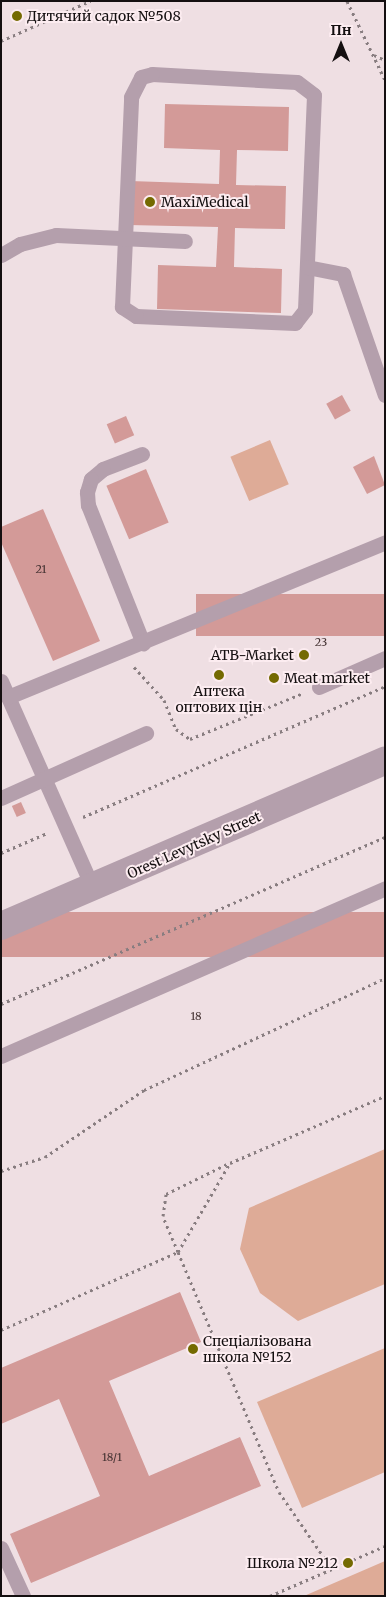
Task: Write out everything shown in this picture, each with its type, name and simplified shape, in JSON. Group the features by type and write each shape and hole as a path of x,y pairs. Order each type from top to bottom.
{"street":[{"name":"Orest Levytsky Street","path":"1,926 93,889 385,761"}],"lane":[{"path":"141,77 296,82 307,87 317,105 305,310 295,323 136,316 122,307 120,297 123,236 131,97 141,77"},
{"path":"1,255 20,244 56,235 123,236 185,241"},
{"path":"307,267 344,274 385,395"},
{"path":"142,454 103,469 91,479 87,492 88,505 143,643"},
{"path":"8,697 385,542"},
{"path":"319,687 385,658"},
{"path":"1,681 93,889"},
{"path":"1,798 146,733"},
{"path":"1,1056 385,888"},
{"path":"1,1548 23,1596"}],"path":[{"path":"1,41 90,1"},
{"path":"347,1 385,80"},
{"path":"373,55 385,60"},
{"path":"120,652 164,700 176,728 190,739 319,687"},
{"path":"1,853 385,686"},
{"path":"1,1004 385,837"},
{"path":"1,1171 45,1157 144,1090 385,978"},
{"path":"332,1569 279,1492 163,1216 166,1194 230,1163 385,1096"},
{"path":"1,1330 178,1252 230,1163"},
{"path":"270,1596 385,1546"}],"shaded area":[{"path":"270,440 289,484 249,501 230,457"},
{"path":"385,1149 385,1284 298,1321 260,1293 240,1249 249,1208"},
{"path":"385,1348 385,1472 302,1508 257,1402"},
{"path":"385,1561 385,1596 304,1596"}],"building":[{"path":"165,104 289,107 288,151 237,150 236,185 286,186 285,229 235,228 234,267 282,269 281,313 157,309 158,265 216,267 218,227 129,225 130,181 219,184 220,150 164,148"},
{"path":"342,395 351,411 335,419 326,404"},
{"path":"126,416 134,435 115,444 107,424"},
{"path":"374,456 385,485 367,494 353,467"},
{"path":"146,469 169,522 129,539 106,486"},
{"path":"43,509 100,641 53,661 1,542 1,527"},
{"path":"196,594 385,594 385,636 196,636"},
{"path":"21,802 26,813 17,817 12,806"},
{"path":"1,912 385,912 385,957 1,957"},
{"path":"180,1292 201,1342 109,1381 149,1476 240,1437 261,1486 31,1583 10,1534 100,1496 59,1399 1,1424 1,1368"}],"place":[{"name":"Дитячий садок №508","path":"17,16"},
{"name":"MaxiMedical","path":"150,202"},
{"name":"ATB-Market","path":"304,655"},
{"name":"Аптека оптових цін","path":"219,675"},
{"name":"Meat market","path":"274,678"},
{"name":"Спеціалізована школа №152","path":"193,1349"},
{"name":"Школа №212","path":"348,1563"}]}
